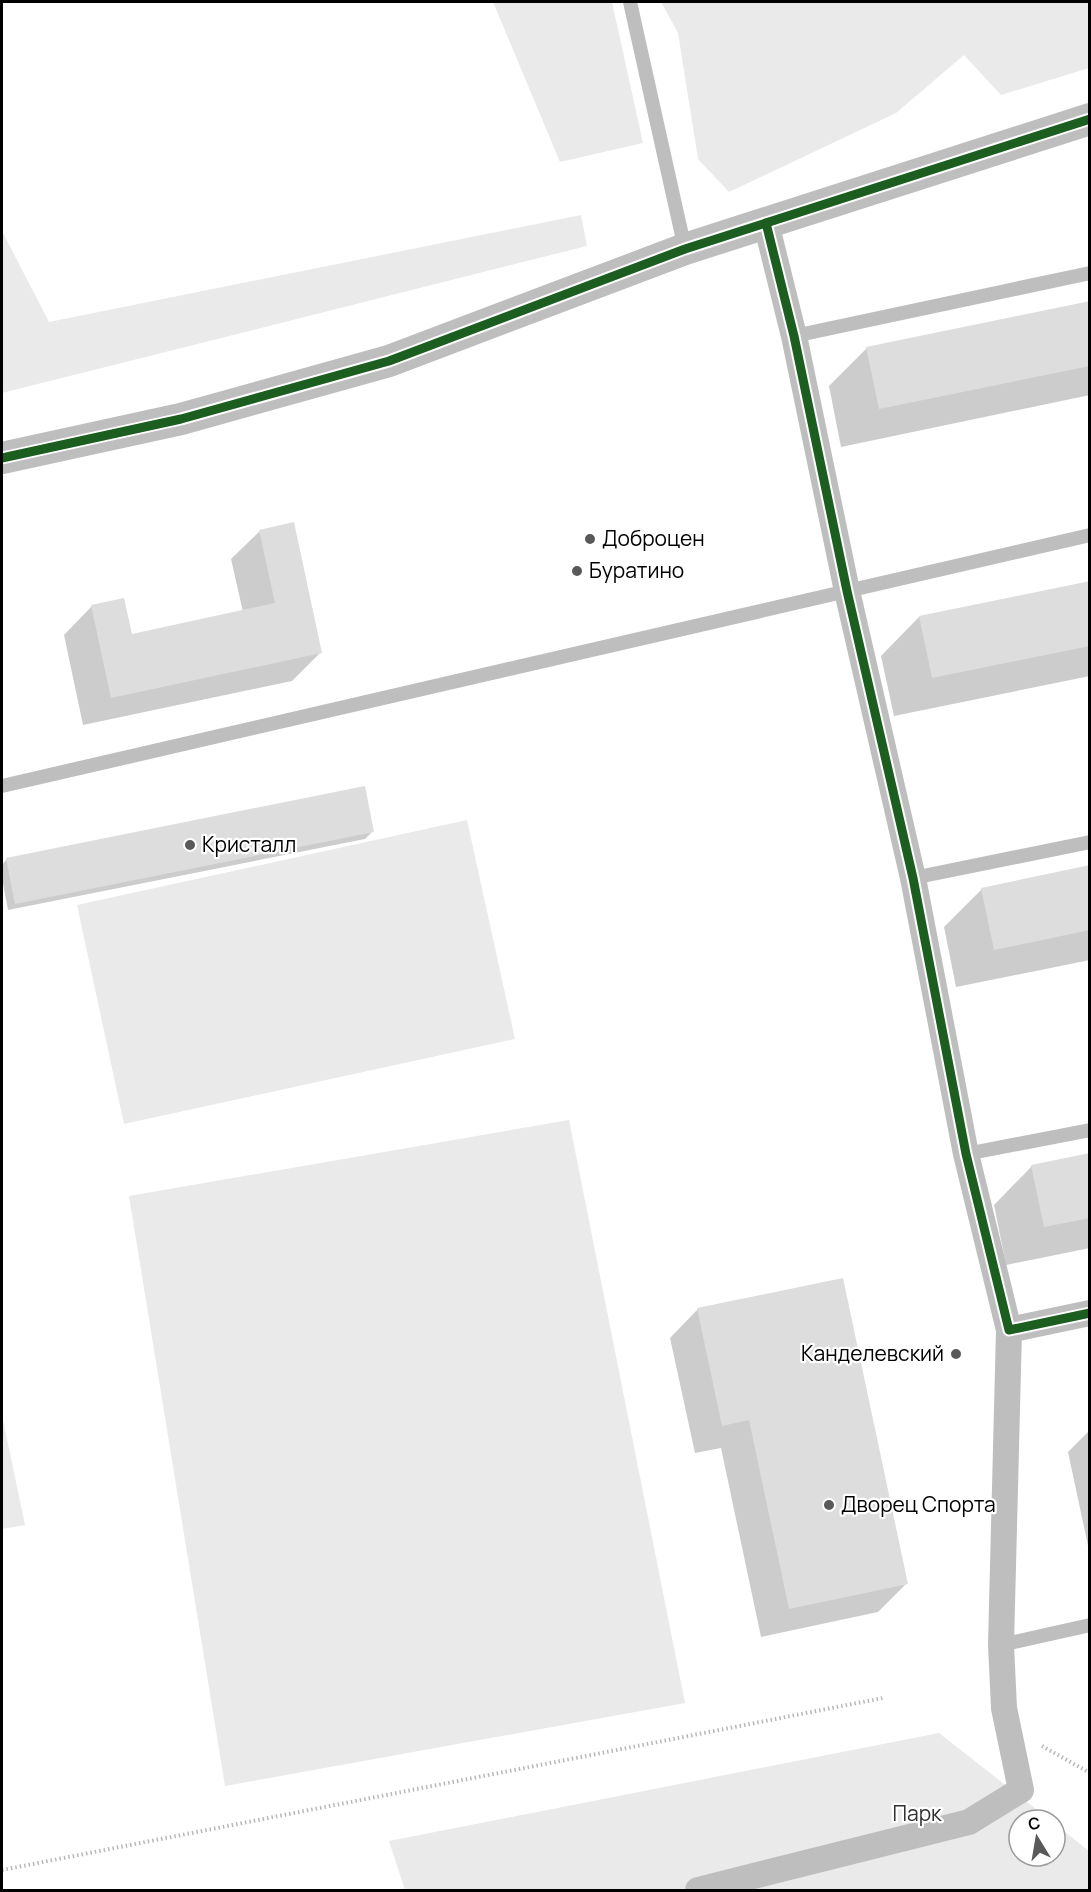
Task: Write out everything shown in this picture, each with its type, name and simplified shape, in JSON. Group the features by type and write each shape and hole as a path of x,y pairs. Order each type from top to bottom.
{"street":[{"path":"2,458 181,419 389,361 686,249 1089,119"},
{"path":"698,1890 969,1822 1021,1790 1004,1708 1002,1645 1009,1330 966,1154 913,878 847,591 795,336 766,223"},
{"path":"1009,1330 1089,1313"}],"lane":[{"path":"630,2 686,249"},
{"path":"795,336 1089,273"},
{"path":"2,786 1089,535"},
{"path":"913,878 1089,842"},
{"path":"966,1154 1089,1130"},
{"path":"1002,1645 1089,1625"}],"path":[{"path":"2,1870 883,1698"},
{"path":"1033,1741 1089,1773"}],"green space":[{"path":"493,2 612,2 643,143 560,162"},
{"path":"661,2 1089,2 1089,68 1001,95 964,55 896,113 729,192 698,159 678,33"},
{"path":"581,215 587,246 2,393 2,231 49,322"},
{"path":"467,820 515,1039 124,1124 77,905"},
{"path":"569,1120 685,1703 225,1786 129,1196"},
{"path":"2,1415 25,1525 2,1529"},
{"name":"Парк","path":"939,1733 1035,1808 1007,1808 1007,1868 1067,1868 1067,1834 1089,1851 1089,1890 405,1890 389,1841"}],"building":[{"path":"1090,301 1090,366 879,409 866,347"},
{"path":"294,522 322,653 111,698 91,605 124,598 132,634 275,603 259,530"},
{"path":"1090,581 1090,646 932,678 919,616"},
{"name":"Кристалл","path":"365,786 374,832 15,904 6,858"},
{"path":"1090,865 1090,930 994,950 981,888"},
{"path":"1090,1153 1090,1218 1044,1227 1031,1165"},
{"name":"Дворец Спорта","path":"843,1278 908,1584 789,1609 749,1420 722,1426 697,1308"}],"cycle path":[{"path":"2,458 181,419 389,361 685,249 1090,119"},
{"path":"766,223 794,336 847,591 913,878 966,1154 1009,1330 1090,1313"}],"place":[{"name":"Доброцен","path":"590,539"},
{"name":"Буратино","path":"577,571"},
{"name":"Кристалл","path":"190,845"},
{"name":"Канделевский","path":"956,1354"},
{"name":"Дворец Спорта","path":"829,1505"}]}
